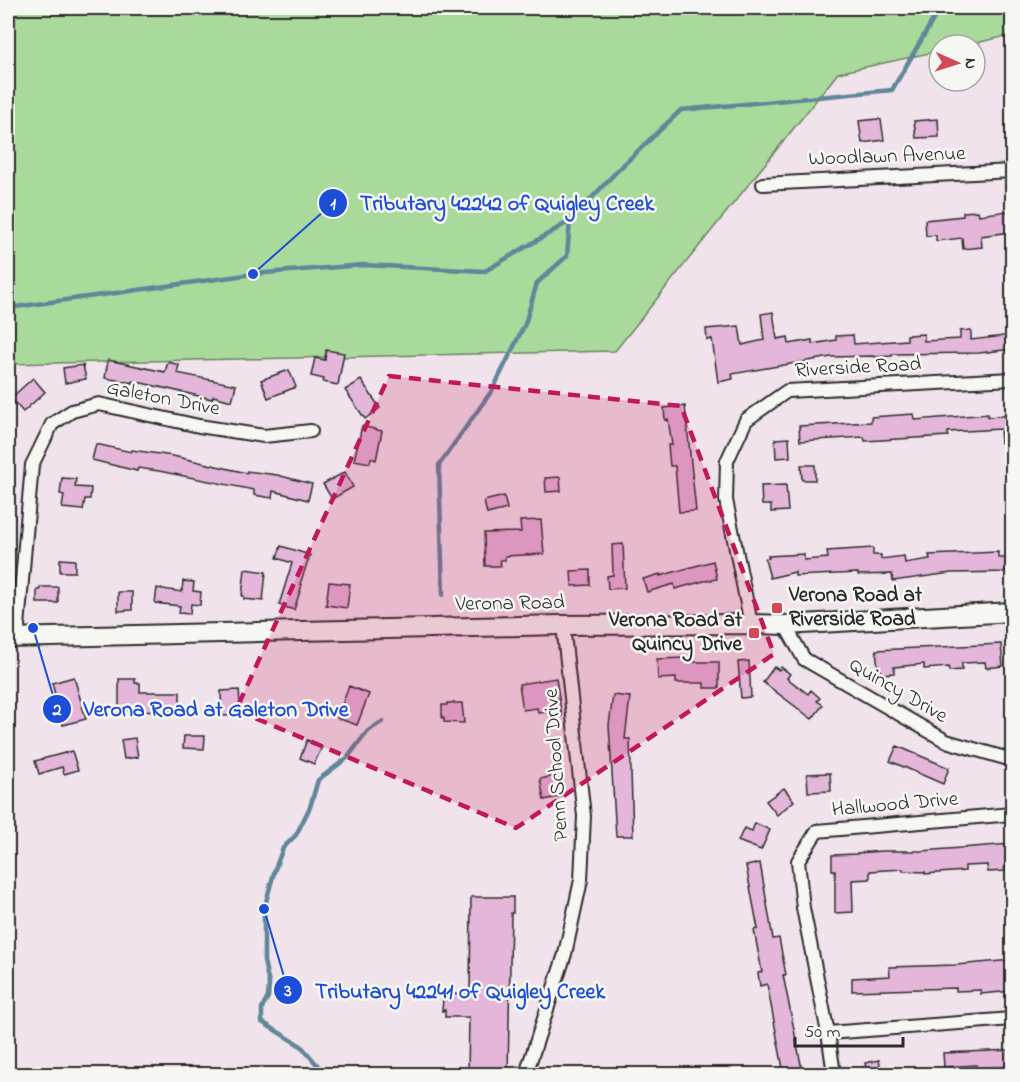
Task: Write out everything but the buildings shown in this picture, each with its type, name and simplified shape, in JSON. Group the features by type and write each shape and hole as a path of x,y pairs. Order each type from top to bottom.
{"street":[{"name":"Woodlawn Avenue","path":"763,184 1012,171"},
{"name":"Riverside Road","path":"751,624 726,500 727,461 746,420 787,391 1012,380"},
{"name":"Galeton Drive","path":"12,638 32,465 52,424 72,411 99,404 199,426 264,436 311,431"},
{"name":"Verona Road","path":"12,638 563,625 785,625 1012,612"},
{"name":"Penn School Drive","path":"526,1074 566,954 581,880 584,816 563,625"},
{"name":"Quincy Drive","path":"785,625 804,658 946,741 1012,760"},
{"name":"Hallwood Drive","path":"834,1074 803,908 798,861 817,831 1012,814"},
{"path":"828,1033 1012,1019"}],"highlighted area":[{"path":"389,376 681,406 774,654 516,828 236,710"}],"green space":[{"path":"8,8 1012,8 1012,35 987,40 987,33 927,33 927,54 838,73 615,351 8,364"}],"waterway":[{"path":"8,305 15,307 253,274 363,265 485,271 570,221 617,171 681,110 892,90 940,8"},
{"path":"443,595 439,465 493,389 525,324 537,283 567,256 570,221"},
{"path":"325,1074 301,1046 262,1022 262,1008 268,997 269,984 264,961 264,909 283,848 296,835 310,807 318,780 347,758 368,731 383,721"}],"place":[{"name":"Tributary 42242 of Quigley Creek","path":"253,274"},
{"name":"Verona Road at Riverside Road","path":"777,608"},
{"name":"Verona Road at Galeton Drive","path":"33,628"},
{"name":"Verona Road at Quincy Drive","path":"754,633"},
{"name":"Tributary 42241 of Quigley Creek","path":"264,909"}]}
